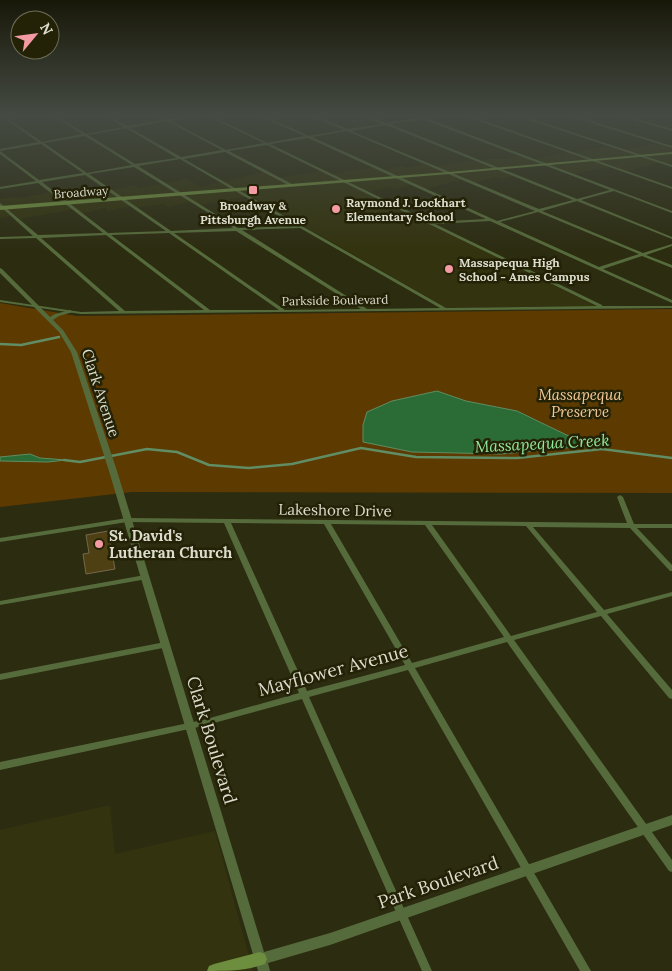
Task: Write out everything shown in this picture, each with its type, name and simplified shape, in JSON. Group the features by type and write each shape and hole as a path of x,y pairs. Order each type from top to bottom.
{"main road":[{"name":"Broadway","path":"1,206 122,199 602,159"},
{"name":"Park Boulevard","path":"214,971 262,965"}],"street":[{"path":"11,159 209,312"},
{"path":"65,159 284,311"},
{"path":"126,159 366,310"},
{"path":"0,188 172,159"},
{"path":"183,159 446,309"},
{"path":"242,159 291,184"},
{"path":"300,159 603,307"},
{"path":"359,159 672,302"},
{"path":"417,159 672,267"},
{"path":"477,159 672,238"},
{"path":"533,159 671,210"},
{"path":"651,159 672,166"},
{"path":"594,160 672,188"},
{"path":"497,222 614,190"},
{"path":"1,206 124,312"},
{"path":"429,223 491,220"},
{"path":"0,238 302,227"},
{"path":"598,269 672,244"},
{"name":"Clark Avenue","path":"0,270 65,337 74,352 127,520"},
{"name":"Parkside Boulevard","path":"0,301 70,312 672,307"},
{"path":"49,320 57,315 70,312"},
{"path":"620,497 631,525 672,569"},
{"name":"Lakeshore Drive","path":"0,540 127,520 672,526"},
{"name":"Clark Boulevard","path":"127,520 262,965"},
{"path":"227,522 427,971"},
{"path":"327,522 586,971"},
{"path":"427,524 672,868"},
{"path":"528,525 672,696"},
{"path":"0,603 145,577"},
{"name":"Mayflower Avenue","path":"0,766 190,725 672,594"},
{"path":"0,677 165,645"},
{"name":"Park Boulevard","path":"262,965 330,939 672,820"}],"shaded area":[{"path":"490,159 672,159 672,163 661,162 627,171 613,166 574,174 551,165 504,169 517,175 501,179 496,177 474,183 465,179 425,189 415,184 394,190 389,187 369,192 349,182 345,183 596,306 446,308 243,191 248,196 200,205 194,201 168,207 164,204 132,208 130,206 108,211 105,208 81,214 75,209 20,219 15,215 0,218 0,199 19,198 51,192 55,194 104,187 109,190 135,185 139,188 187,179 200,187 267,171 279,178 325,170 332,174 376,167 384,170 402,166 407,168 428,163 435,166"},
{"path":"110,805 115,854 215,831 253,971 0,971 0,830"}],"green space":[{"name":"Massapequa Preserve","path":"0,303 77,316 672,309 672,493 132,492 0,507"}],"water":[{"path":"437,391 466,401 517,411 577,440 602,449 587,446 501,454 412,452 363,442 363,425 367,412 392,401"},
{"path":"30,454 40,458 66,460 48,462 0,461 0,457"}],"building":[{"name":"St. David's Lutheran Church","path":"108,531 115,569 86,574 83,554 89,553 86,535"}],"waterway":[{"path":"0,344 21,345 59,337"},
{"name":"Massapequa Creek","path":"64,460 80,462 147,449 177,452 209,465 249,468 292,464 361,448 416,457 517,458 602,449 672,458"}],"place":[{"name":"Broadway & Pittsburgh Avenue","path":"253,190"},
{"name":"Raymond J. Lockhart Elementary School","path":"336,209"},
{"name":"Massapequa High School - Ames Campus","path":"449,269"},
{"name":"St. David's Lutheran Church","path":"99,544"}]}
